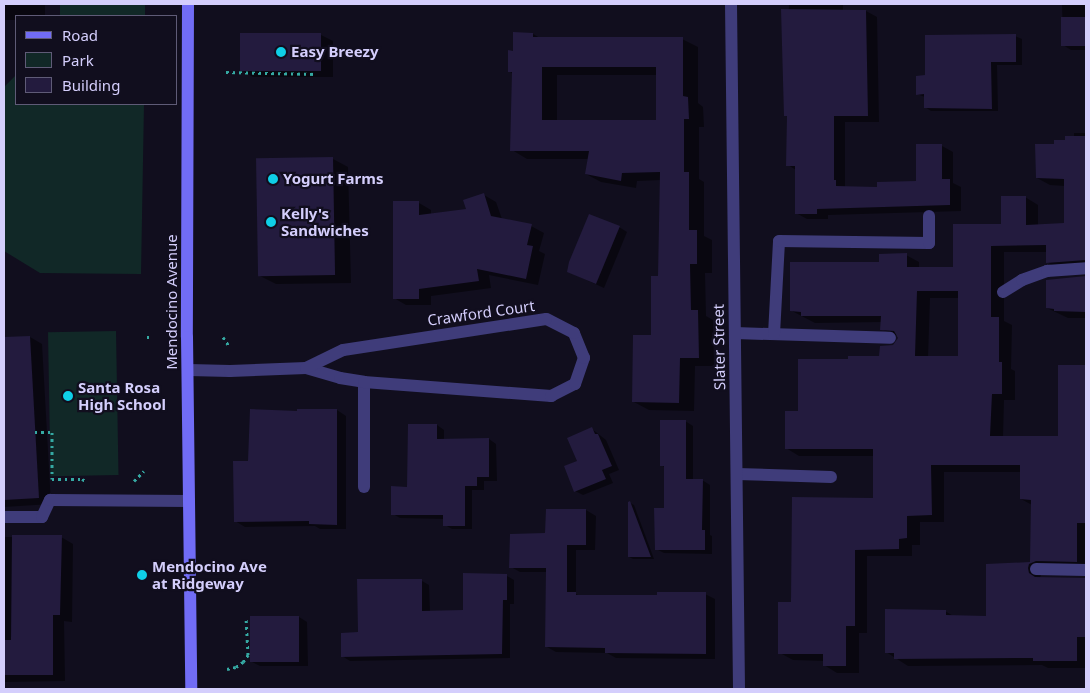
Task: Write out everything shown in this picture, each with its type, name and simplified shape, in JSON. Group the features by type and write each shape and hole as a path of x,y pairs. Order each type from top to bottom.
{"main road":[{"name":"Mendocino Avenue","path":"188,4 188,370 191,689"}],"street":[{"name":"Slater Street","path":"731,4 739,689"},
{"path":"774,334 779,241 928,244 929,216"},
{"path":"1003,292 1022,280 1047,271 1086,268"},
{"name":"Crawford Court","path":"188,370 230,372 306,368 340,378 364,382 551,396 576,384 584,358 574,333 546,319 343,350 306,368"},
{"path":"735,333 890,338"},
{"path":"364,382 364,487"},
{"path":"737,474 831,477"},
{"path":"4,517 42,517 50,500 189,501"},
{"path":"1036,569 1086,570"}],"path":[{"path":"226,72 317,74"},
{"path":"223,337 229,346"},
{"path":"35,432 52,432 52,479 82,479 94,486"},
{"path":"131,485 144,471"},
{"path":"227,669 236,667 248,655 246,618"}],"green space":[{"path":"60,4 145,4 145,15 60,15"},
{"path":"15,76 15,105 144,105 141,274 40,273 4,251 4,87"},
{"path":"116,331 119,475 51,476 48,332"}],"building":[{"path":"781,9 866,10 868,116 834,116 834,180 836,180 836,186 877,187 877,182 916,181 916,144 942,144 942,179 950,179 950,205 817,209 817,214 795,214 795,166 786,166 787,116 784,116"},
{"path":"1061,17 1086,17 1086,46 1061,46"},
{"path":"513,32 533,33 533,37 683,37 683,96 688,97 689,119 684,119 684,172 689,172 689,230 697,230 697,264 690,264 691,310 698,310 699,358 680,358 679,403 632,402 633,335 651,335 651,276 658,276 660,172 622,173 621,181 585,174 589,151 510,151 512,72 508,72 508,50 513,51","holes":["542,67 656,67 656,120 542,120"]},
{"name":"Easy Breezy","path":"240,33 321,33 321,71 240,71"},
{"path":"1016,34 1016,62 991,62 992,109 924,108 924,94 916,95 916,76 925,75 925,35"},
{"path":"1065,136 1086,136 1086,260 1046,263 1046,245 991,246 991,317 999,317 999,362 1002,362 1002,394 992,394 990,436 1058,436 1058,365 1086,365 1086,523 1077,523 1077,562 1036,561 1029,564 1028,568 1029,573 1035,577 1086,578 1086,637 1077,637 1077,661 1033,661 1033,658 894,659 894,653 885,653 885,609 946,610 946,615 986,616 986,564 1030,562 1031,500 1020,499 1020,465 931,465 932,515 907,516 907,538 899,539 899,549 855,550 855,626 846,626 846,666 823,666 823,654 778,654 778,602 791,602 792,497 873,498 873,449 785,449 785,411 798,411 798,359 848,359 848,356 879,356 880,346 893,345 898,338 894,331 880,330 881,316 801,316 801,312 790,311 790,262 879,262 879,254 907,253 907,267 953,267 953,224 1001,224 1001,196 1026,196 1026,225 1064,223 1064,179 1036,178 1035,144 1054,144 1054,140 1065,140","holes":["917,291 958,291 958,356 915,356"]},
{"path":"333,157 335,275 258,276 256,158"},
{"path":"484,193 491,216 532,224 527,245 533,246 526,279 477,269 479,281 419,289 419,299 393,299 393,201 419,201 419,215 466,209 463,200"},
{"path":"589,214 620,226 596,284 567,272 569,262"},
{"path":"1086,276 1086,312 1054,311 1054,309 1046,308 1046,280"},
{"path":"30,336 39,498 4,500 4,337"},
{"path":"250,409 297,411 297,409 337,409 337,525 309,524 309,521 234,522 233,461 248,461"},
{"path":"660,420 686,420 686,479 703,479 702,530 705,530 705,550 655,550 654,508 664,508 664,466 660,466"},
{"path":"408,424 437,424 437,439 489,438 489,477 477,477 477,486 465,486 465,526 443,526 443,515 391,515 391,486 407,487"},
{"path":"592,427 595,434 598,434 612,466 602,470 606,479 574,492 564,466 577,461 567,438"},
{"path":"630,501 651,557 628,557 628,502"},
{"path":"546,509 586,509 586,545 567,545 567,592 576,592 576,595 657,595 657,592 706,592 706,654 605,653 605,648 545,647 546,568 509,568 510,534 545,533"},
{"path":"12,535 62,535 60,615 53,615 53,675 4,675 4,640 11,640"},
{"path":"463,573 507,574 507,600 503,600 502,654 341,657 341,633 358,632 357,579 422,579 422,611 463,610"},
{"path":"250,616 299,616 299,662 250,662"}],"place":[{"name":"Easy Breezy","path":"281,52"},
{"name":"Yogurt Farms","path":"273,179"},
{"name":"Kelly's Sandwiches","path":"271,222"},
{"name":"Santa Rosa High School","path":"68,396"},
{"name":"Mendocino Ave at Ridgeway","path":"142,575"}]}
